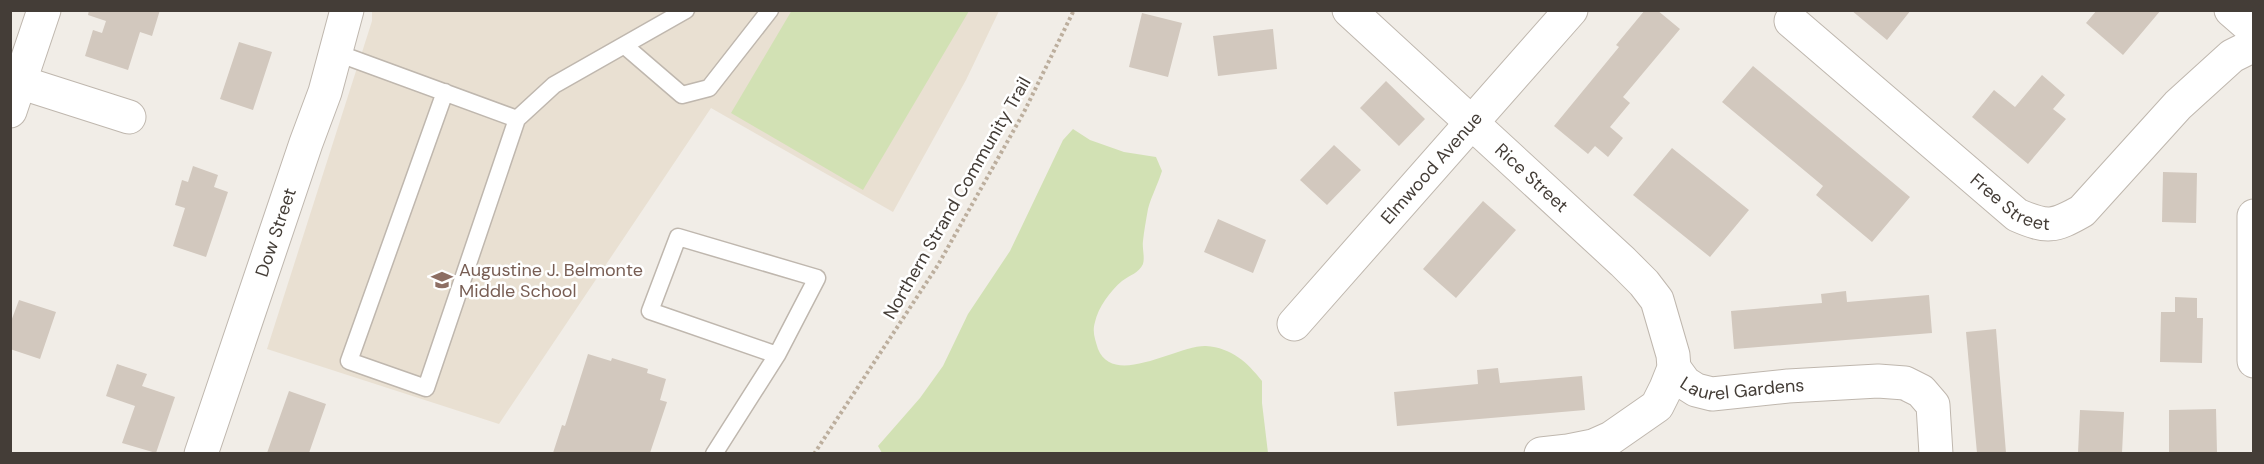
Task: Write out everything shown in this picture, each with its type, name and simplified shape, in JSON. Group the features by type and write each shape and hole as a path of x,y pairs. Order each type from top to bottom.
{"street":[{"path":"44,10 14,91 129,117"},
{"name":"Dow Street","path":"201,453 337,53 346,10"},
{"name":"Rice Street","path":"1349,10 1644,283 1658,300 1674,368"},
{"name":"Elmwood Avenue","path":"1294,324 1571,10"},
{"path":"2231,10 2253,30"},
{"name":"Free Street","path":"1791,21 2017,215 2039,225 2062,223 2082,211 2178,105 2232,56 2253,45"},
{"path":"2253,216 2253,361"},
{"name":"Laurel Gardens","path":"1541,453 1593,446 1626,429 1657,406 1674,368 1685,383 1696,390 1712,394 1788,386 1878,381 1905,383 1921,391 1933,405 1936,453"}],"lane":[{"path":"445,92 349,361 426,388 517,118 554,85 686,10"},
{"path":"625,46 682,95 710,88 770,10"},
{"path":"337,53 517,118"},
{"path":"714,453 777,355 817,278 678,237 650,311 777,355"}],"path":[{"name":"Northern Strand Community Trail","path":"814,453 938,265 1024,112 1074,10"}],"shaded area":[{"name":"Augustine J. Belmonte Middle School","path":"372,11 999,11 966,80 893,212 711,108 499,424 267,349 372,21"}],"green space":[{"path":"792,10 969,11 863,190 731,113"},
{"path":"1073,129 1090,140 1124,152 1156,157 1162,171 1148,209 1143,241 1143,264 1137,272 1118,285 1102,306 1094,329 1098,349 1106,360 1118,365 1147,362 1194,347 1206,346 1224,350 1238,357 1262,381 1262,403 1268,453 882,453 878,446 920,398 943,366 968,314 1010,251 1063,140"}],"building":[{"path":"89,10 160,10 152,36 140,32 128,70 85,56 93,30 102,33 106,21 88,15"},
{"path":"1645,10 1657,10 1680,29 1623,97 1630,103 1610,127 1623,138 1608,157 1595,146 1588,154 1554,126 1619,47 1616,45"},
{"path":"1851,10 1911,10 1887,40"},
{"path":"2097,10 2161,10 2123,55 2086,23"},
{"path":"1142,13 1182,23 1168,77 1129,67"},
{"path":"1273,29 1277,69 1218,76 1213,36"},
{"path":"239,42 272,52 253,110 220,99"},
{"path":"1753,66 1910,197 1872,242 1816,195 1823,186 1722,102"},
{"path":"2042,75 2065,95 2053,109 2066,119 2028,164 1972,117 1994,90 2015,107"},
{"path":"1386,81 1425,119 1399,146 1360,108"},
{"path":"1334,145 1361,170 1327,205 1300,180"},
{"path":"1672,148 1749,210 1710,257 1633,195"},
{"path":"193,166 218,175 214,187 228,192 206,257 173,246 185,208 175,205 182,180 188,182"},
{"path":"2163,172 2197,173 2196,223 2162,222"},
{"path":"1483,201 1516,230 1456,298 1423,269"},
{"path":"1218,219 1266,240 1253,273 1204,252"},
{"path":"1846,291 1847,302 1929,295 1932,333 1734,349 1731,311 1822,303 1821,294"},
{"path":"2175,297 2197,298 2197,318 2203,318 2202,363 2160,362 2161,312 2175,312"},
{"path":"19,300 56,312 40,359 10,349 10,324"},
{"path":"1996,329 2006,453 1977,453 1966,332"},
{"path":"588,354 611,361 612,358 648,369 647,373 666,379 660,400 667,402 650,453 553,453 562,425 565,426"},
{"path":"117,364 147,374 142,386 175,397 156,453 122,443 135,406 106,396"},
{"path":"1498,368 1500,383 1582,376 1585,410 1397,426 1394,392 1478,384 1477,370"},
{"path":"289,391 326,404 309,453 267,453"},
{"path":"2216,409 2217,453 2169,453 2169,410"},
{"path":"2080,410 2124,412 2122,453 2078,453"}],"place":[{"name":"Augustine J. Belmonte Middle School","path":"442,280"}]}
